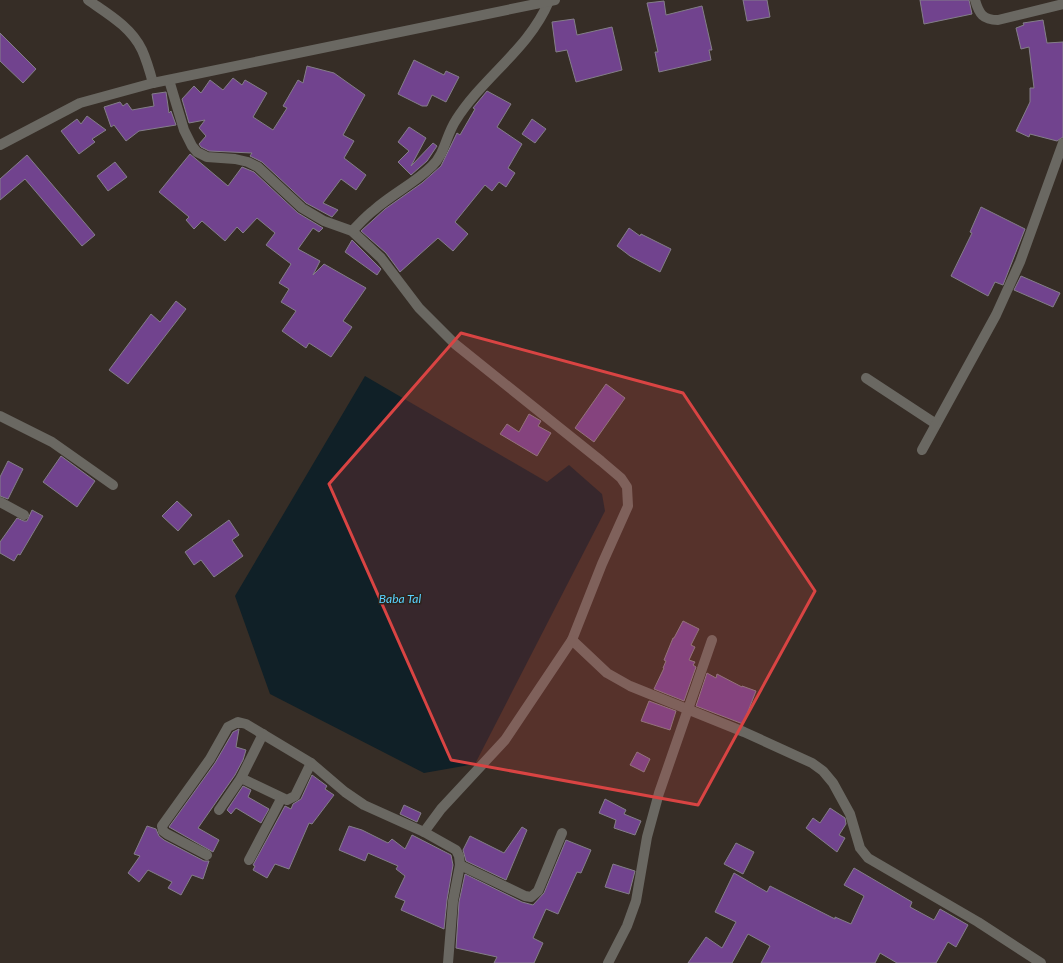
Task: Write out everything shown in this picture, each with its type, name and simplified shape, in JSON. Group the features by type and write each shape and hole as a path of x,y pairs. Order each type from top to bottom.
{"street":[{"path":"88,0 118,21 132,35 142,50 154,83"},
{"path":"975,0 978,11 984,18 990,20 998,20 1063,4"},
{"path":"0,145 80,103 154,83 552,1"},
{"path":"352,231 373,210 434,165 442,154 454,123 465,106 531,35 552,1"},
{"path":"169,80 184,130 192,146 197,152 207,157 235,158 258,167 302,208 324,221 352,231 381,258 419,308 455,344 601,461 621,478 627,487 628,506 602,564 572,640 505,740 441,808 424,832"},
{"path":"922,450 996,315 1020,262 1063,143"},
{"path":"866,378 936,424"},
{"path":"0,416 52,442 113,485"},
{"path":"0,502 24,515"},
{"path":"572,640 607,673 630,686 689,709 812,762 823,771 833,783 850,814 860,848 868,858 978,922 1041,963"},
{"path":"608,963 627,926 636,901 647,837 659,793 712,640"},
{"path":"206,855 167,834 163,831 162,826 210,759 228,727 232,723 238,722 263,734 311,763 345,792 364,805 424,832 456,850 459,856 460,865 453,901 448,963"},
{"path":"219,810 241,778 263,734"},
{"path":"241,778 281,799 287,800 295,796 311,763"},
{"path":"249,860 281,799"},
{"path":"460,865 531,897 538,891 562,833"}],"highlighted area":[{"path":"461,333 683,393 815,591 698,805 451,760 329,484"}],"water":[{"name":"Baba Tal","path":"365,376 547,482 569,465 602,494 605,511 475,764 424,773 270,694 235,596"}],"building":[{"path":"743,0 767,0 770,17 747,21"},
{"path":"920,0 969,0 972,14 924,24"},
{"path":"664,1 666,15 702,6 712,50 709,50 711,60 659,72 655,52 658,52 647,3"},
{"path":"574,19 577,35 612,27 622,70 576,82 567,50 556,52 552,22"},
{"path":"1043,20 1047,43 1063,42 1063,137 1057,141 1030,134 1029,137 1016,131 1030,102 1030,88 1034,88 1029,47 1021,49 1016,28 1024,25 1023,23"},
{"path":"0,33 36,69 23,83 0,61"},
{"path":"414,60 444,75 446,71 459,77 446,102 432,95 427,106 422,106 398,94"},
{"path":"307,66 334,73 365,95 343,135 354,141 344,158 366,175 356,190 341,179 323,203 338,210 332,217 306,203 262,162 250,156 252,153 209,151 201,147 199,144 206,136 199,128 205,120 189,123 182,99 194,86 201,93 210,80 223,90 233,78 242,85 245,80 267,93 253,117 273,130 287,108 283,106 298,80 303,83"},
{"path":"487,91 511,104 497,127 522,144 508,168 515,173 506,187 499,182 492,191 485,185 455,222 468,234 453,251 438,238 400,272 386,253 361,231 385,209 422,183 441,166 457,133 460,135 475,109 473,108"},
{"path":"166,92 169,113 171,111 176,125 139,131 126,141 114,125 111,127 104,107 120,102 123,106 127,103 132,110 154,106 152,94"},
{"path":"87,116 106,130 92,139 95,142 79,154 61,131 77,119 81,124"},
{"path":"532,119 546,129 535,143 522,134"},
{"path":"409,127 426,138 411,166 433,143 437,146 427,161 411,175 398,162 409,151 398,142"},
{"path":"190,154 228,186 242,167 254,172 298,213 323,228 319,232 313,228 298,249 320,261 313,275 324,264 366,288 343,321 352,327 331,357 309,343 306,348 282,331 296,311 281,302 289,289 279,283 291,264 266,245 275,233 257,218 243,233 237,227 225,241 202,221 194,229 186,220 189,217 159,192"},
{"path":"27,155 95,235 82,246 25,179 0,200 0,179"},
{"path":"115,162 127,177 108,191 97,176"},
{"path":"981,207 1025,229 1003,285 995,282 988,296 951,276 972,233 970,232"},
{"path":"629,228 640,236 641,234 671,249 660,272 630,256 617,246"},
{"path":"352,240 381,269 377,275 345,252"},
{"path":"1021,276 1060,293 1053,307 1014,290"},
{"path":"176,301 186,309 128,384 109,370 151,314 160,322"},
{"path":"606,384 625,398 594,442 575,428"},
{"path":"529,414 541,421 538,426 551,433 537,456 500,434 507,424 519,432"},
{"path":"61,456 95,481 77,507 43,482"},
{"path":"8,461 23,469 8,499 0,496 0,477"},
{"path":"177,501 192,515 178,531 162,516"},
{"path":"32,510 43,516 20,555 18,554 14,561 0,553 0,542 17,518 27,521"},
{"path":"229,520 239,535 232,540 243,556 214,577 201,560 194,565 185,552"},
{"path":"683,621 699,629 691,645 695,647 689,660 695,662 693,665 696,667 684,701 654,689 664,668 666,661 664,660 673,638"},
{"path":"707,673 716,678 717,674 742,687 756,691 743,724 696,706"},
{"path":"649,701 676,711 670,730 641,721"},
{"path":"239,729 236,747 246,750 243,760 235,775 198,828 219,840 213,852 169,827 215,763 233,732"},
{"path":"637,752 650,759 644,772 630,765"},
{"path":"312,775 327,786 325,789 334,795 312,824 309,823 289,869 275,864 267,878 253,870 255,866 253,865 285,806 291,809 293,804 301,799"},
{"path":"243,786 251,790 248,797 269,809 261,823 236,808 231,814 227,810"},
{"path":"605,799 626,810 624,814 641,821 635,835 614,828 616,820 599,813"},
{"path":"404,805 421,813 417,822 400,814"},
{"path":"830,808 845,818 846,824 839,835 845,838 837,852 806,828 813,818 820,823"},
{"path":"147,826 156,829 159,836 164,840 204,861 209,861 203,879 192,875 181,895 168,888 172,882 148,870 139,882 128,873 140,856 134,854"},
{"path":"349,826 362,830 388,843 392,839 405,849 412,835 451,855 453,865 444,929 401,910 405,901 395,897 405,876 396,869 398,866 368,853 365,861 339,850"},
{"path":"522,827 527,830 506,880 466,861 463,850 470,836 504,853"},
{"path":"566,840 591,850 581,873 577,872 558,914 546,909 533,938 543,943 534,963 494,963 497,957 456,948 459,902 465,874 522,902 533,905 544,893"},
{"path":"736,843 754,852 743,874 724,864"},
{"path":"613,864 635,871 629,894 605,887"},
{"path":"854,868 912,902 910,907 934,920 940,909 968,925 956,947 948,942 936,963 897,963 880,953 875,963 761,963 770,946 748,934 732,963 688,963 706,937 722,948 736,922 715,912 734,873 767,892 770,886 835,919 835,917 851,924 864,896 844,885"}]}
